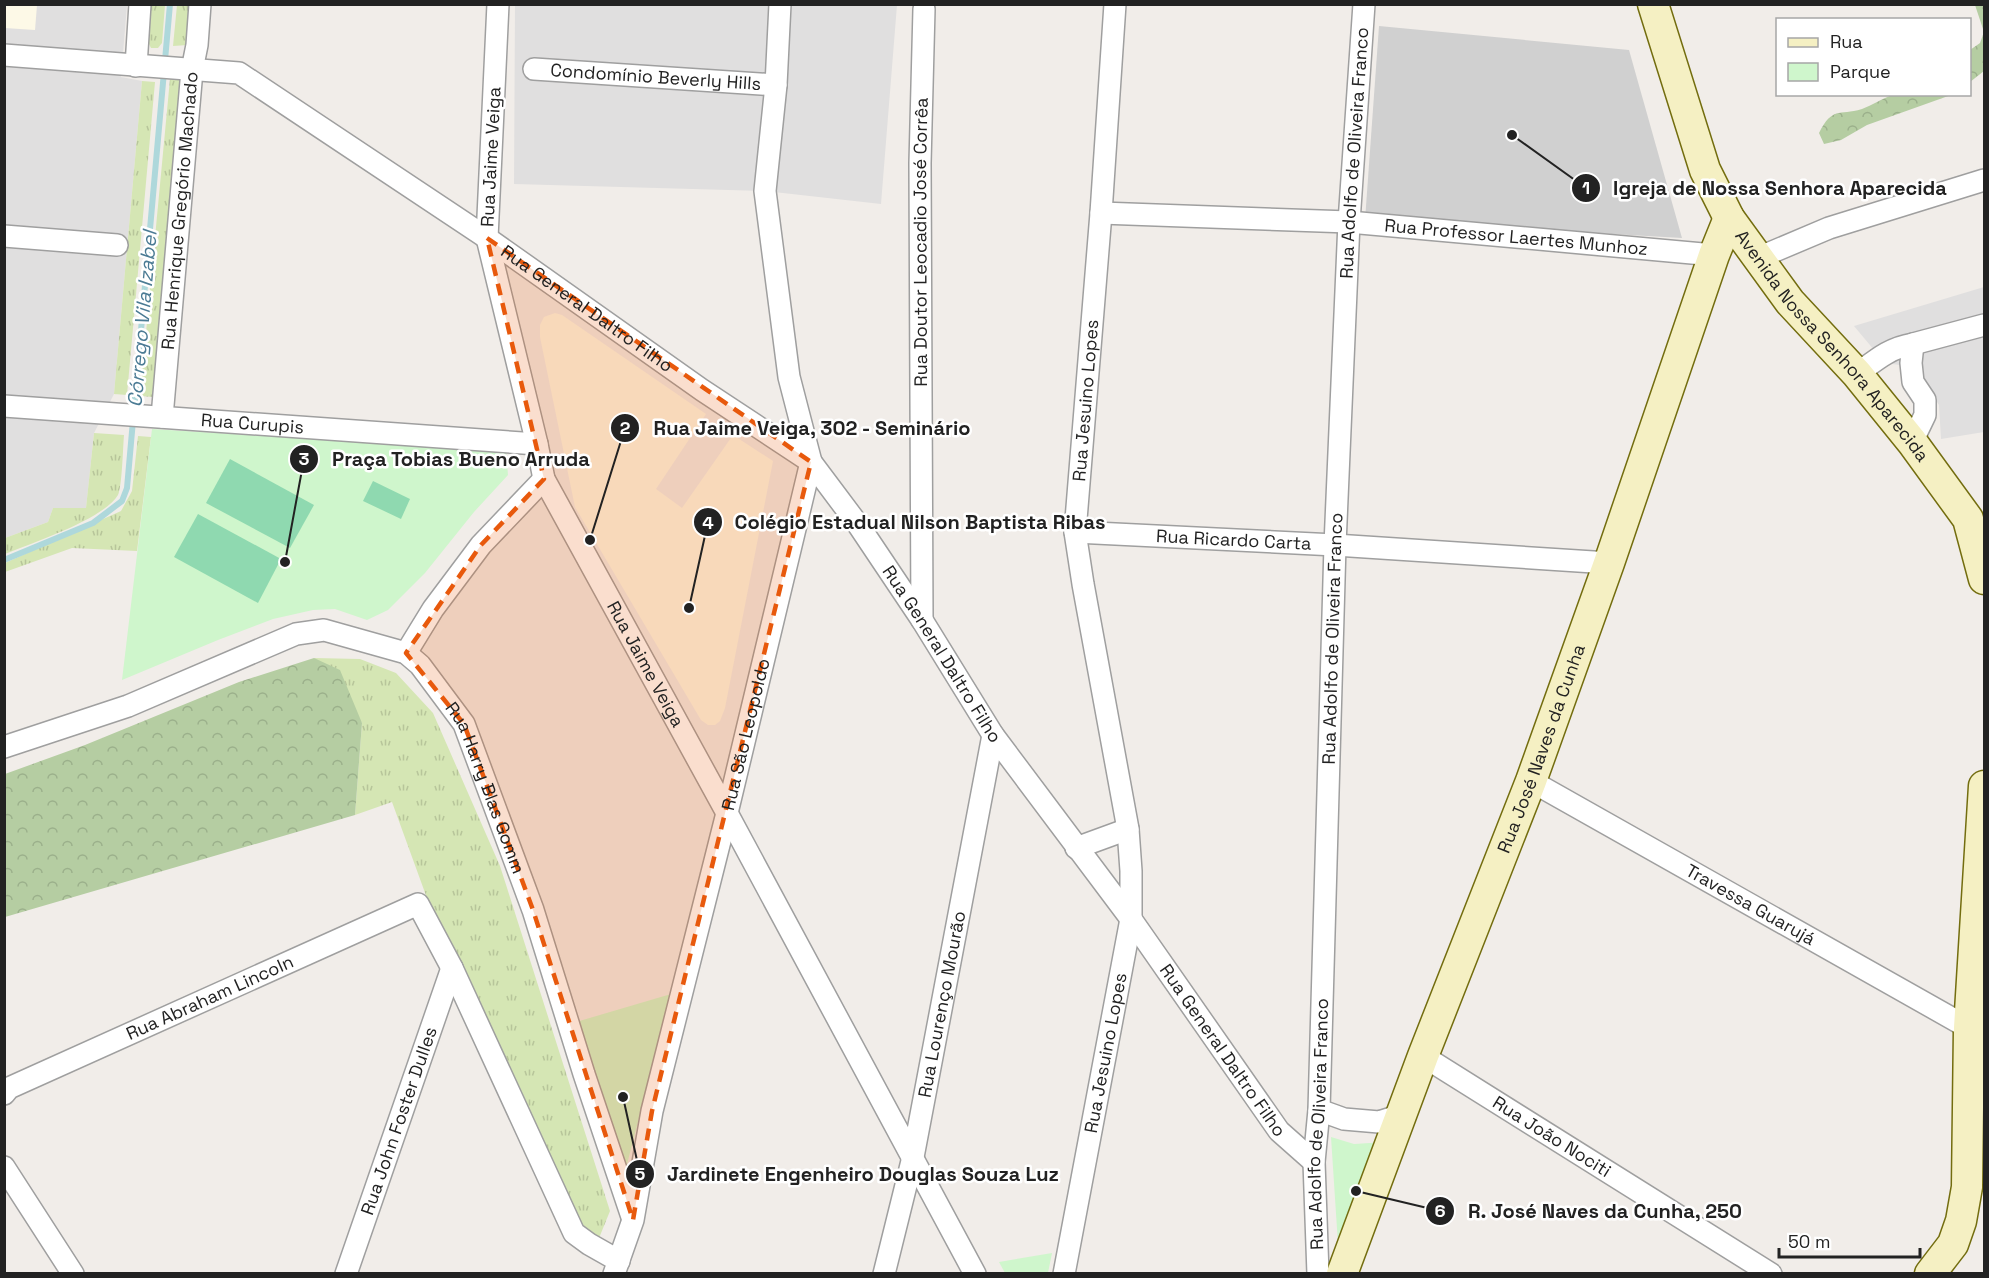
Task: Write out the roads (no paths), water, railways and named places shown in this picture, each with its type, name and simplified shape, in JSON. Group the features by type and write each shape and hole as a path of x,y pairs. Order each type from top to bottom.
{"main road":[{"name":"Avenida Nossa Senhora Aparecida","path":"1653,4 1705,170 1730,218 1790,302 1857,374 1912,442 1968,519 1984,579"},
{"name":"Rua José Naves da Cunha","path":"1342,1274 1423,1056 1531,781 1609,563 1714,255 1730,218"},
{"path":"1930,1274 1953,1244 1961,1221 1967,1187 1969,1028 1984,786"}],"street":[{"path":"140,4 146,66"},
{"name":"Rua Henrique Gregório Machado","path":"156,416 187,69 197,45 200,4"},
{"name":"Rua Jaime Veiga","path":"498,4 487,238 544,479 975,1274"},
{"name":"Condomínio Beverly Hills","path":"765,191 776,85 780,4"},
{"name":"Rua Jesuino Lopes","path":"1064,1274 1131,919 1128,829 1075,532 1101,213 1115,4"},
{"name":"Rua Adolfo de Oliveira Franco","path":"1318,1274 1314,1162 1319,1110 1335,545 1349,222 1364,4"},
{"name":"Rua Doutor Leocadio José Corrêa","path":"922,620 920,163 924,9"},
{"name":"Rua General Daltro Filho","path":"4,55 239,74 487,238 702,390 811,462 859,526 922,620 993,735 1131,919 1279,1131 1314,1162"},
{"name":"Condomínio Beverly Hills","path":"534,69 776,85"},
{"path":"1758,258 1829,228 1984,180"},
{"name":"Rua São Leopoldo","path":"616,1267 633,1220 652,1111 727,813 811,462 789,377 765,191"},
{"name":"Rua Professor Laertes Munhoz","path":"1101,213 1349,222 1714,255"},
{"path":"4,236 117,245"},
{"path":"1857,374 1898,347 1984,325"},
{"path":"1912,442 1924,415 1925,400 1913,381 1911,363 1913,344"},
{"name":"Rua Curupis","path":"4,405 537,444"},
{"path":"406,653 433,609 481,545 544,479"},
{"name":"Rua Ricardo Carta","path":"1075,532 1335,545 1609,563"},
{"name":"Rua Harry Blas Gomm","path":"4,747 128,706 296,634 324,630 406,653 420,665 464,724 533,910 584,1074 633,1220"},
{"name":"Rua Lourenço Mourão","path":"884,1274 913,1157 993,735"},
{"name":"Travessa Guarujá","path":"1531,781 1969,1028"},
{"path":"1076,848 1128,829"},
{"name":"Rua Abraham Lincoln","path":"4,1094 9,1088 418,904 452,968"},
{"path":"452,968 574,1233 616,1267"},
{"name":"Rua John Foster Dulles","path":"346,1274 452,968"},
{"name":"Rua João Nociti","path":"1423,1056 1771,1274"},
{"path":"1319,1110 1344,1119 1379,1122 1401,1115"},
{"path":"4,1167 73,1274"}],"waterway":[{"name":"Córrego Vila Izabel","path":"4,560 93,523 122,501 127,488 170,4"}],"place":[{"name":"Igreja de Nossa Senhora Aparecida","path":"1512,135"},
{"name":"Rua Jaime Veiga, 302 - Seminário","path":"590,540"},
{"name":"Praça Tobias Bueno Arruda","path":"285,562"},
{"name":"Colégio Estadual Nilson Baptista Ribas","path":"689,608"},
{"name":"Jardinete Engenheiro Douglas Souza Luz","path":"623,1097"},
{"name":"R. José Naves da Cunha, 250","path":"1356,1191"}]}
